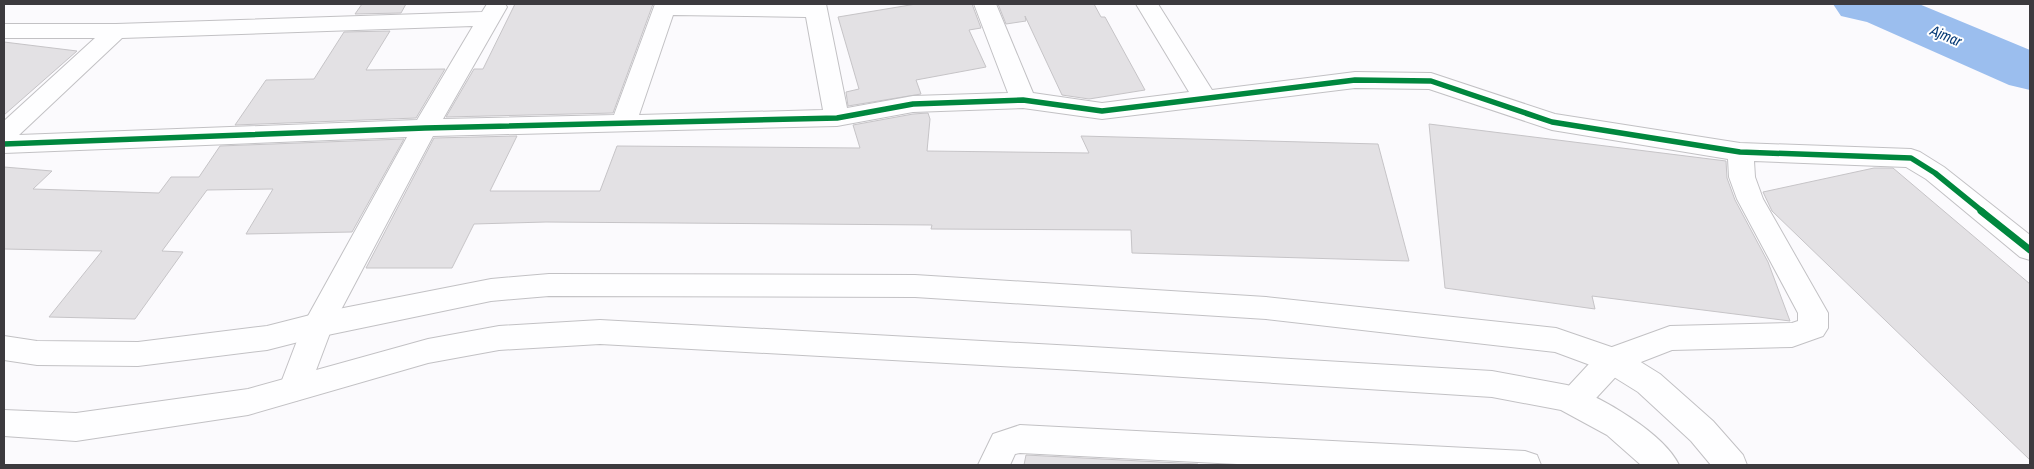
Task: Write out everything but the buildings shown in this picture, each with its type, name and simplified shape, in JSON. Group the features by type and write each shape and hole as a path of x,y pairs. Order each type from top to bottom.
{"street":[{"path":"986,4 1023,100"},
{"path":"1147,4 1205,98"},
{"path":"624,122 665,6 816,7 837,118"},
{"path":"4,31 116,32 493,11"},
{"path":"295,388 318,325 425,128 493,11"},
{"path":"4,136 116,32"},
{"path":"4,144 425,128 837,118 913,104 1023,100 1102,111 1355,80 1431,80 1552,122 1740,152 1910,158 1935,172 2030,250"},
{"path":"1574,401 1612,360 1670,338 1792,335 1813,328 1813,313 1750,199 1742,178 1740,152"},
{"path":"4,348 37,353 138,354 267,338 318,325 490,290 549,285 915,286 1266,308 1556,340 1612,360 1649,383 1702,431 1731,465"},
{"path":"4,423 76,426 248,402 428,351 499,338 600,332 1016,354 1492,384 1568,398 1618,425 1663,465"},
{"path":"994,465 1004,444 1020,440 1226,458 1525,465"}],"waterway":[{"name":"Ajmar","path":"1860,4 1882,8 2030,72"}],"cycle path":[{"path":"4,144 425,128 837,118 913,104 1023,100 1102,111 1355,80 1431,81 1552,122 1740,152 1911,158 1935,173 2030,250"}]}
